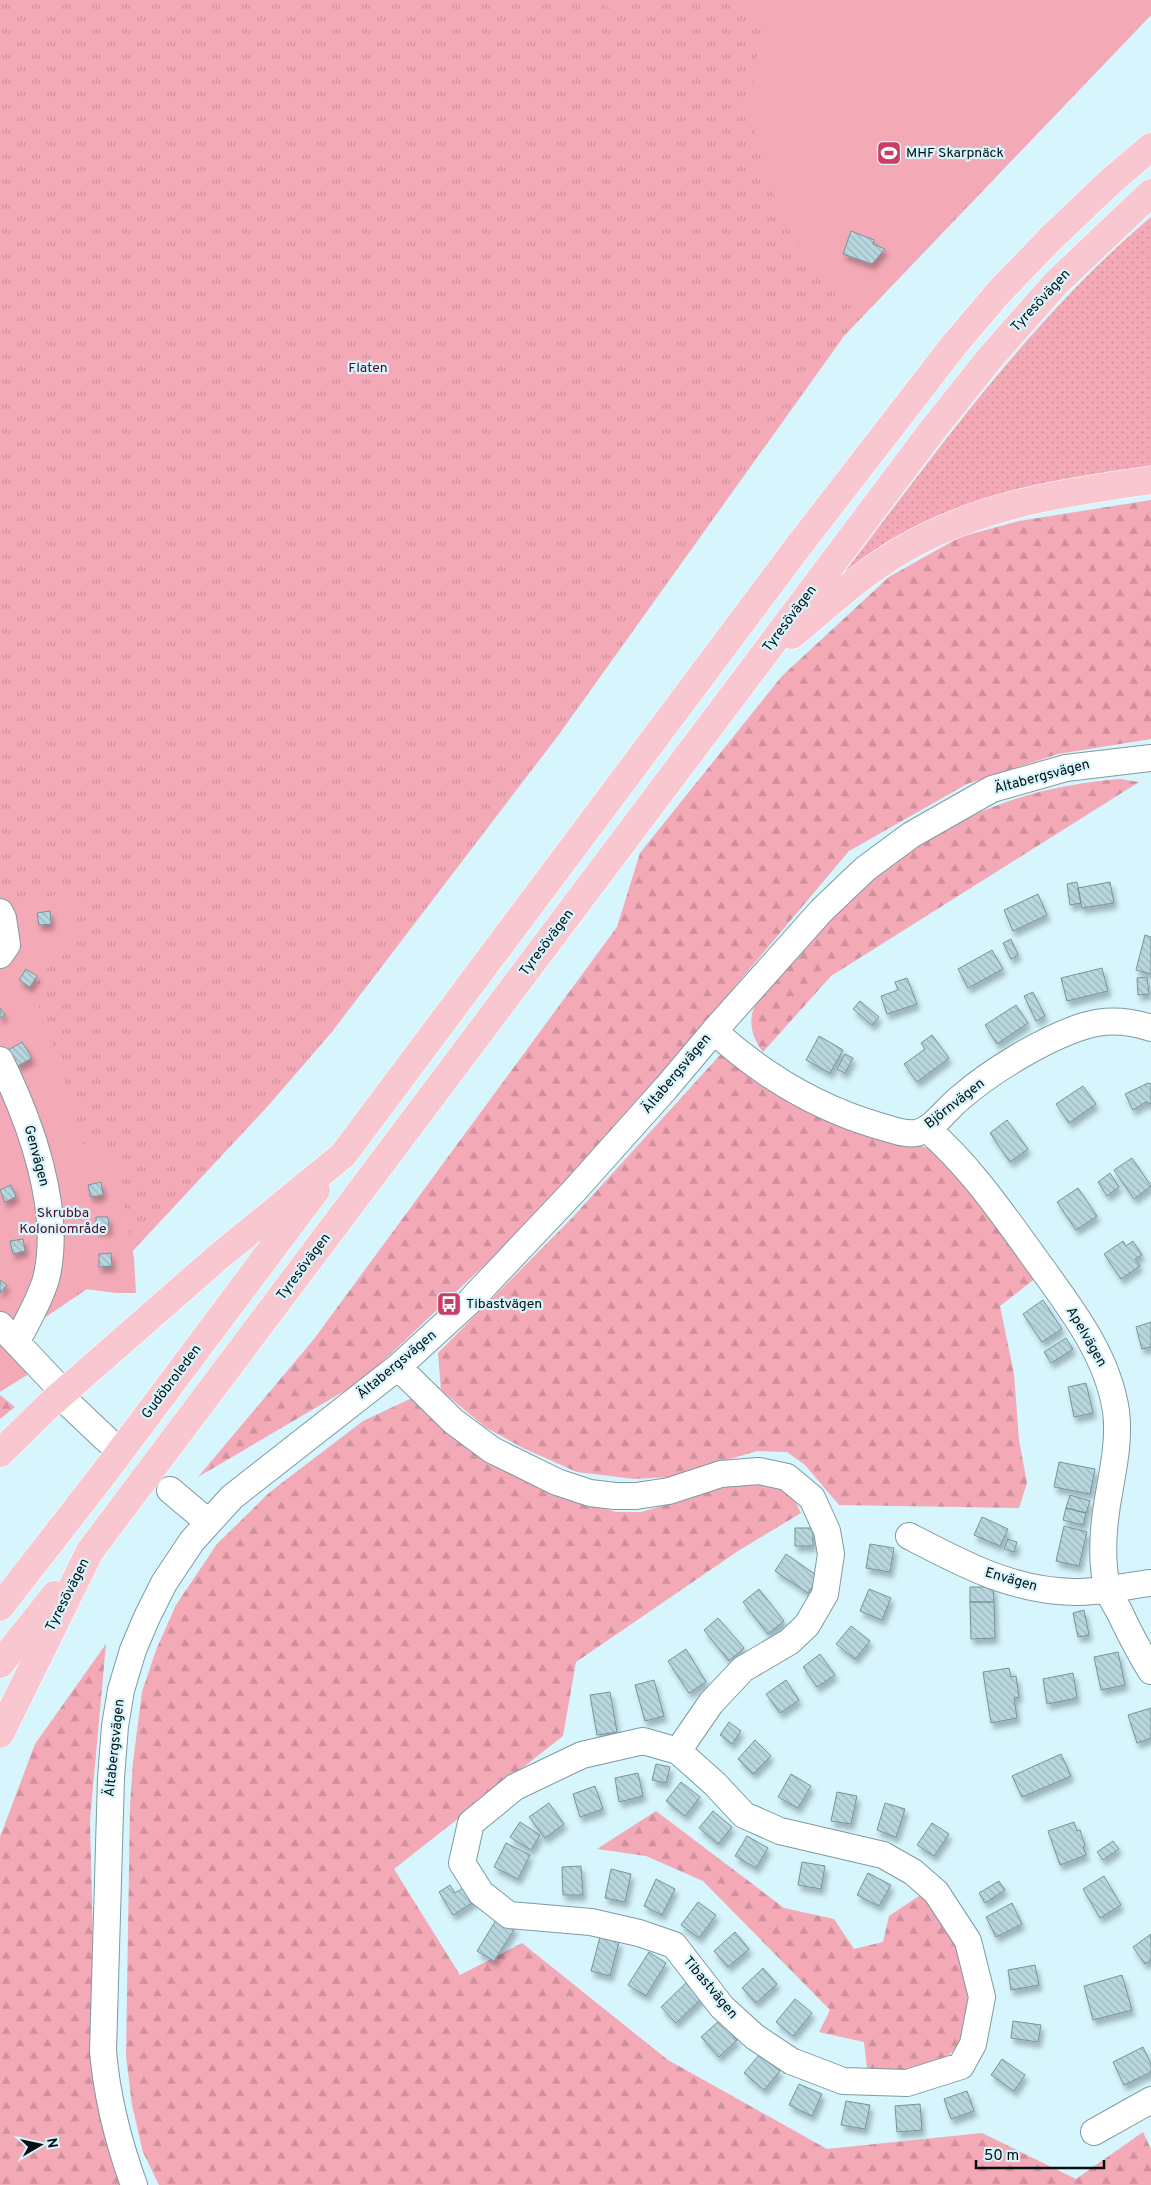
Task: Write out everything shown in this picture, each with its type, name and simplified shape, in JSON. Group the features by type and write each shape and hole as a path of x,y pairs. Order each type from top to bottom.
{"highway":[{"path":"0,1453 49,1405 210,1264 343,1155 797,548 954,345 1000,292 1051,238 1148,149"},
{"name":"Tyresövägen","path":"0,1734 90,1551 988,359 1057,282 1151,193"},
{"path":"758,662 859,580 900,552 961,521 1044,496 1151,480"},
{"name":"Gudöbroleden","path":"0,1607 99,1480 343,1155"},
{"path":"0,1664 90,1551"}],"street":[{"name":"Ältabergsvägen","path":"134,2185 121,2149 114,2120 106,2085 103,2051 110,1808 115,1726 121,1690 133,1650 147,1616 164,1582 192,1541 232,1497 398,1367 470,1301 666,1088 821,911 865,869 911,835 984,793 1017,781 1066,768 1151,758"},
{"path":"0,912 3,918 8,945 0,955"},
{"name":"Björnvägen","path":"714,1031 728,1044 792,1090 849,1117 894,1131 915,1133 927,1129 961,1097 1002,1068 1044,1044 1085,1025 1132,1022 1151,1028"},
{"name":"Genvägen","path":"0,1060 25,1115 45,1184 52,1247 46,1280 8,1333"},
{"name":"Apelvägen","path":"927,1129 960,1160 1006,1219 1069,1307 1095,1348 1110,1381 1116,1412 1117,1444 1106,1513 1103,1547 1108,1589 1138,1650 1151,1671"},
{"path":"8,1333 52,1380"},
{"path":"398,1367 452,1420 492,1450 557,1482 590,1493 636,1496 669,1491 721,1474 758,1471 787,1478 812,1498 826,1531 831,1554 825,1594 807,1625 789,1642 743,1669 712,1703 678,1751"},
{"path":"69,1404 107,1440"},
{"path":"170,1490 208,1522"},
{"name":"Envägen","path":"909,1536 991,1576 1031,1588 1076,1592 1151,1583"},
{"name":"Tibastvägen","path":"643,1741 678,1751 715,1784 744,1815 780,1831 882,1855 913,1872 936,1892 968,1941 982,1997 973,2044 961,2066 907,2084 843,2081 791,2061 755,2037 722,2006 674,1944 639,1933 591,1922 509,1915 481,1893 462,1863 471,1823 515,1788 582,1755 643,1741"},
{"path":"1094,2132 1151,2100"}],"green space":[{"name":"Flaten","path":"0,0 1151,0 1151,15 844,336 560,733 331,1033 267,1107 115,1270 0,1348"},
{"path":"590,0 624,0 618,11"},
{"name":"MHF Skarpnäck","path":"744,0 1151,0 1151,15 864,310 808,265 775,198 748,107 763,21"},
{"path":"1151,217 1151,471 1060,484 829,593 980,396 1020,348 1105,259"},
{"path":"1151,500 1151,739 1058,754 967,784 849,851 689,1041 533,1219 363,1380 198,1477 314,1339 617,927 640,853 782,676 889,577 960,537 1019,521"},
{"path":"1120,779 1139,782 831,976 763,1052 756,1041 751,1023 756,1003 826,924 847,903 893,864 943,831 969,817 1005,802 1062,787"},
{"name":"Skrubba Koloniområde","path":"0,888 8,907 59,894 79,906 70,936 32,989 56,1054 82,1142 116,1167 134,1258 136,1293 116,1293 55,1285 20,1356 27,1375 0,1392"},
{"path":"720,1055 810,1109 893,1139 941,1153 1036,1278 1000,1306 1014,1374 1019,1440 1027,1483 1019,1508 839,1505 805,1465 787,1452 757,1451 670,1477 634,1479 577,1472 525,1449 485,1427 441,1390 438,1353 572,1218"},
{"path":"0,1395 15,1407 0,1419"},
{"path":"414,1397 493,1464 548,1492 616,1512 641,1512 746,1481 775,1486 794,1499 801,1513 738,1551 576,1662 563,1736 394,1869 460,1975 522,1943 668,2060 827,2149 982,2133 1076,2179 1143,2132 1151,2149 1151,2185 159,2185 143,2152 132,2105 126,2056 130,1805 133,1762 142,1692 156,1650 176,1605 217,1544 270,1492 363,1421"},
{"path":"106,1644 90,1820 97,2104 123,2185 0,2185 0,1837 35,1744"},
{"path":"656,1811 784,1908 834,1919 854,1949 883,1942 889,1916 922,1894 960,1943 971,1996 961,2044 935,2067 885,2073 867,2069 864,2042 819,2032 830,2010 703,1881 646,1856 597,1849"}],"building":[{"path":"851,231 874,240 873,244 885,249 872,264 843,254"},
{"path":"1077,882 1081,903 1070,905 1067,884"},
{"path":"1110,882 1114,903 1082,908 1078,888"},
{"path":"1038,894 1047,915 1013,931 1004,910"},
{"path":"50,911 51,924 39,925 37,913"},
{"path":"1145,935 1151,937 1151,974 1136,970"},
{"path":"1011,939 1018,955 1011,959 1003,943"},
{"path":"992,950 1003,969 968,988 958,969"},
{"path":"1102,968 1108,991 1067,1001 1061,978"},
{"path":"26,969 37,976 30,987 19,980"},
{"path":"1147,977 1149,994 1138,995 1137,978"},
{"path":"907,978 917,1004 887,1014 881,996 898,990 895,982"},
{"path":"1033,992 1045,1016 1036,1021 1024,996"},
{"path":"860,1001 879,1017 872,1025 853,1009"},
{"path":"1016,1005 1028,1023 997,1044 985,1025"},
{"path":"0,1008 5,1015 0,1018"},
{"path":"932,1035 949,1058 917,1082 904,1064 925,1049 921,1043"},
{"path":"819,1036 843,1050 830,1073 806,1060"},
{"path":"22,1042 32,1058 18,1066 8,1050"},
{"path":"845,1054 853,1058 845,1073 837,1069"},
{"path":"1148,1083 1151,1084 1151,1104 1146,1102 1133,1110 1125,1094"},
{"path":"1083,1086 1096,1104 1069,1123 1056,1104"},
{"path":"1007,1120 1028,1149 1010,1162 990,1133"},
{"path":"1132,1158 1151,1186 1134,1199 1114,1170"},
{"path":"1110,1173 1119,1187 1107,1196 1098,1182"},
{"path":"101,1182 103,1195 91,1197 88,1185"},
{"path":"11,1185 16,1197 5,1202 0,1190"},
{"path":"1078,1188 1097,1216 1076,1230 1057,1202"},
{"path":"96,1217 108,1217 109,1230 96,1230"},
{"path":"23,1239 25,1251 13,1254 10,1241"},
{"path":"1123,1241 1126,1246 1133,1241 1142,1255 1135,1259 1140,1266 1121,1279 1104,1254"},
{"path":"111,1253 112,1266 99,1267 99,1254"},
{"path":"0,1280 7,1285 0,1293"},
{"path":"1043,1300 1062,1329 1042,1342 1023,1314"},
{"path":"1151,1322 1151,1347 1142,1349 1136,1327"},
{"path":"1066,1338 1073,1349 1051,1363 1044,1352"},
{"path":"1086,1383 1093,1413 1074,1417 1068,1387"},
{"path":"1059,1462 1095,1469 1090,1494 1054,1487"},
{"path":"1070,1495 1090,1501 1086,1513 1066,1508"},
{"path":"1066,1508 1086,1513 1083,1525 1063,1520"},
{"path":"982,1517 1008,1529 1000,1546 974,1535"},
{"path":"1064,1526 1087,1532 1079,1566 1056,1561"},
{"path":"795,1528 813,1528 813,1546 795,1546"},
{"path":"1008,1539 1017,1542 1014,1552 1004,1549"},
{"path":"870,1544 894,1548 890,1572 866,1568"},
{"path":"786,1554 819,1577 808,1593 775,1571"},
{"path":"970,1587 993,1587 994,1602 970,1602"},
{"path":"759,1589 784,1621 768,1634 743,1602"},
{"path":"869,1589 891,1598 882,1620 860,1611"},
{"path":"970,1602 994,1602 995,1638 971,1639"},
{"path":"1084,1610 1089,1635 1078,1637 1073,1613"},
{"path":"718,1618 744,1648 729,1661 704,1630"},
{"path":"851,1626 870,1641 855,1659 836,1644"},
{"path":"686,1649 706,1682 689,1693 668,1661"},
{"path":"1118,1652 1125,1685 1101,1690 1094,1657"},
{"path":"820,1654 835,1675 817,1687 803,1667"},
{"path":"1009,1668 1011,1677 1016,1676 1019,1697 1014,1698 1017,1718 991,1723 983,1672"},
{"path":"1073,1673 1077,1698 1047,1704 1043,1679"},
{"path":"654,1680 664,1716 645,1721 635,1685"},
{"path":"786,1680 799,1700 780,1713 766,1694"},
{"path":"610,1692 617,1732 597,1735 590,1695"},
{"path":"1151,1708 1151,1738 1137,1743 1128,1715"},
{"path":"729,1722 741,1731 732,1744 720,1735"},
{"path":"755,1740 771,1756 753,1774 738,1759"},
{"path":"1061,1754 1071,1776 1022,1797 1012,1776"},
{"path":"656,1764 670,1767 666,1783 652,1780"},
{"path":"638,1773 643,1796 619,1802 615,1778"},
{"path":"791,1774 811,1786 798,1808 778,1797"},
{"path":"681,1782 700,1797 685,1816 666,1801"},
{"path":"595,1786 603,1809 580,1817 573,1794"},
{"path":"837,1792 857,1796 851,1824 831,1821"},
{"path":"549,1803 564,1824 545,1838 529,1817"},
{"path":"885,1803 905,1809 896,1837 877,1830"},
{"path":"713,1811 732,1827 718,1844 699,1828"},
{"path":"520,1822 540,1835 531,1850 510,1837"},
{"path":"1074,1822 1077,1831 1080,1830 1086,1855 1060,1865 1048,1831"},
{"path":"932,1823 949,1834 934,1856 917,1845"},
{"path":"747,1836 768,1848 756,1868 735,1856"},
{"path":"1113,1841 1119,1849 1103,1860 1097,1852"},
{"path":"506,1843 530,1855 518,1879 494,1867"},
{"path":"802,1862 825,1866 821,1889 798,1885"},
{"path":"581,1866 583,1895 563,1895 562,1867"},
{"path":"611,1869 631,1874 625,1902 605,1898"},
{"path":"868,1873 891,1885 879,1906 857,1895"},
{"path":"1104,1876 1121,1905 1100,1918 1083,1889"},
{"path":"656,1879 675,1889 662,1915 644,1906"},
{"path":"999,1881 1005,1890 985,1903 979,1893"},
{"path":"450,1885 455,1893 466,1886 475,1901 453,1915 439,1892"},
{"path":"698,1902 716,1915 699,1938 681,1925"},
{"path":"1012,1903 1022,1924 996,1937 986,1917"},
{"path":"498,1917 515,1928 494,1961 477,1951"},
{"path":"735,1932 749,1949 728,1967 714,1951"},
{"path":"1151,1934 1151,1960 1145,1964 1133,1947"},
{"path":"600,1937 619,1942 610,1976 591,1971"},
{"path":"649,1952 666,1963 646,1996 628,1985"},
{"path":"1035,1965 1039,1985 1011,1990 1008,1970"},
{"path":"763,1968 777,1984 756,2003 742,1988"},
{"path":"1122,1975 1132,2010 1093,2020 1084,1986"},
{"path":"688,1981 703,1997 676,2023 661,2007"},
{"path":"795,1999 812,2013 793,2036 776,2022"},
{"path":"720,2020 737,2040 719,2057 701,2037"},
{"path":"1013,2021 1041,2025 1038,2042 1011,2038"},
{"path":"1143,2047 1151,2064 1151,2072 1124,2085 1113,2062"},
{"path":"759,2055 780,2071 764,2090 744,2073"},
{"path":"1002,2059 1025,2075 1014,2091 991,2075"},
{"path":"799,2084 822,2094 812,2116 789,2105"},
{"path":"967,2091 974,2111 951,2119 944,2099"},
{"path":"846,2101 870,2105 865,2129 841,2125"},
{"path":"920,2104 922,2130 897,2132 895,2106"}],"tunnel":[{"path":"107,1440 165,1487"}],"place":[{"name":"MHF Skarpnäck","path":"889,153"},
{"name":"Tibastvägen","path":"449,1304"}]}
